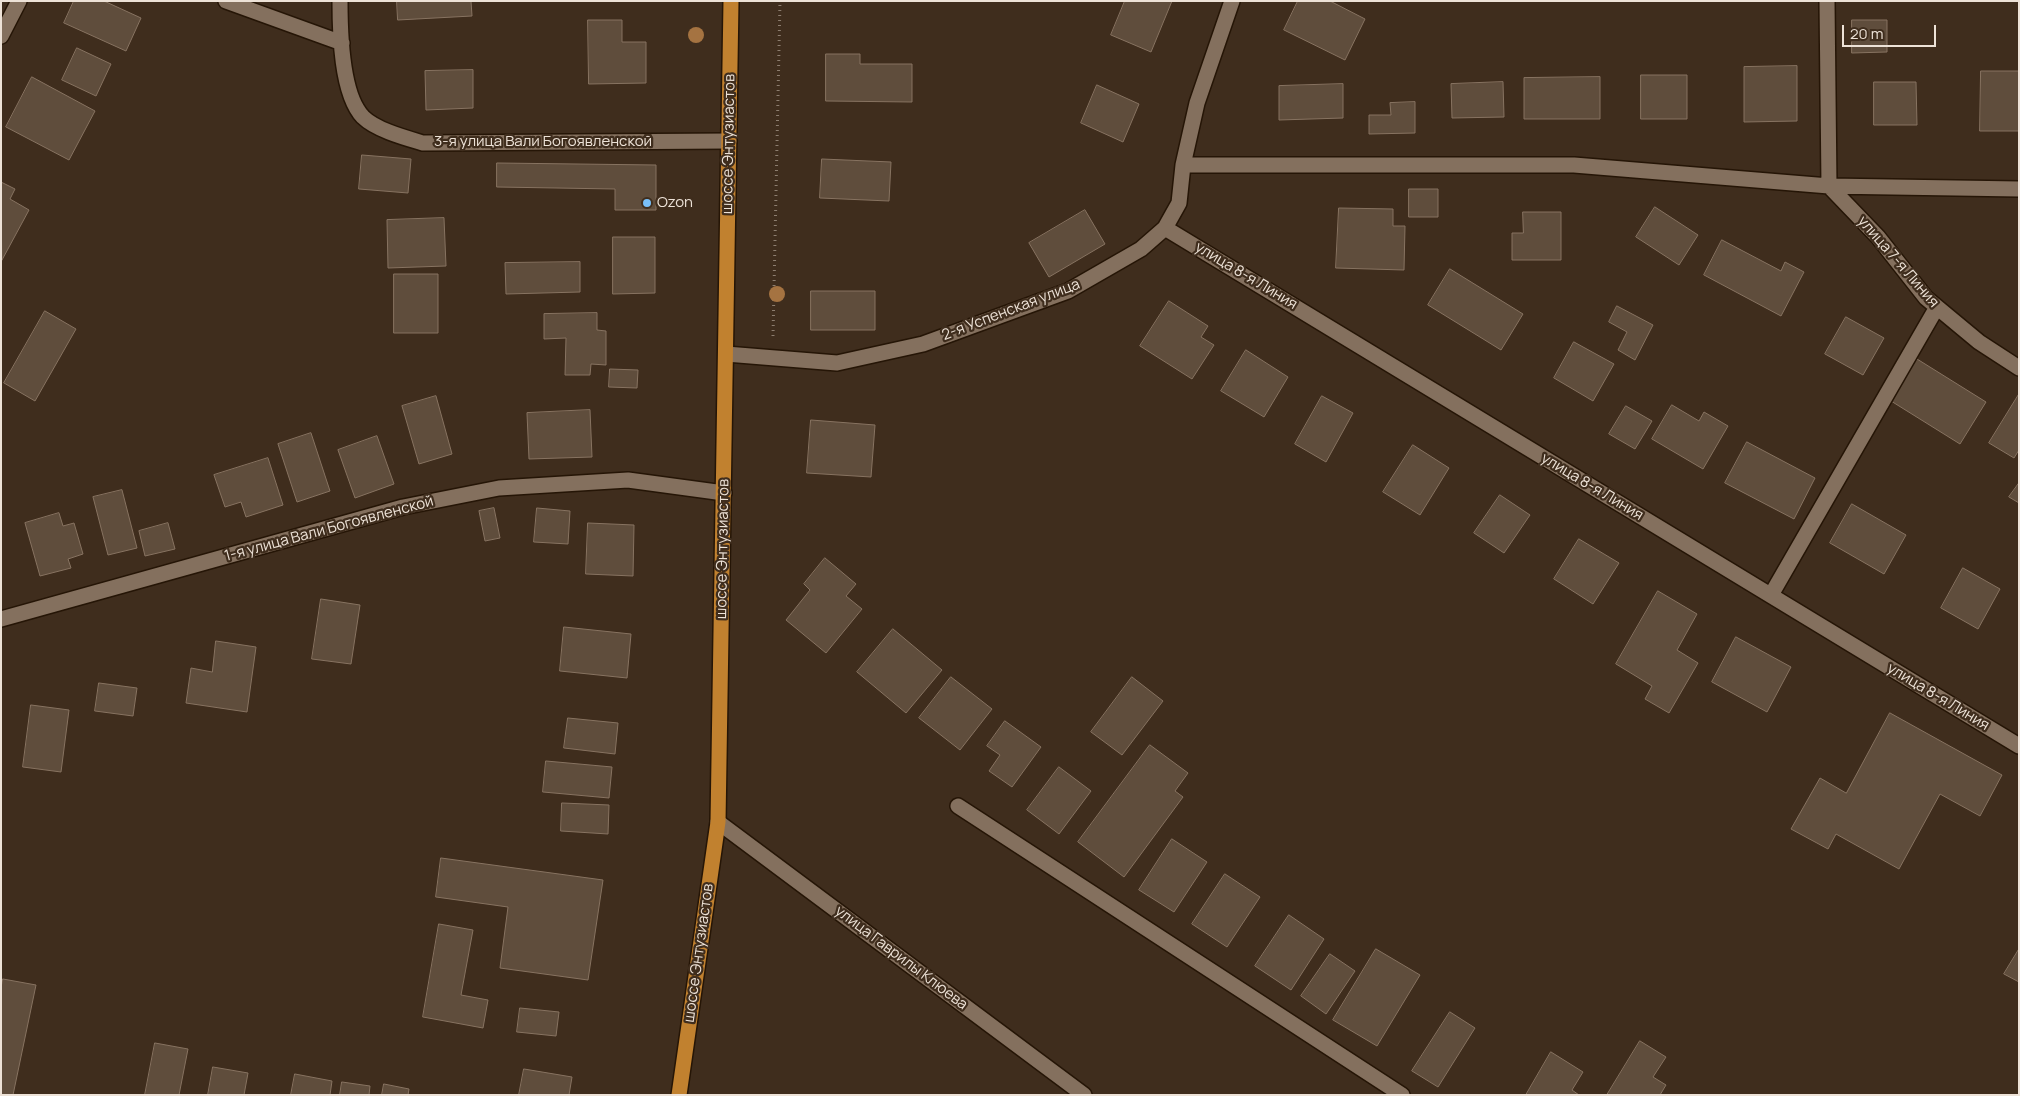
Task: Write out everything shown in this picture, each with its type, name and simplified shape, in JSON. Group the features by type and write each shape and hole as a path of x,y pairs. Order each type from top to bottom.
{"main road":[{"name":"шоссе Энтузиастов","path":"679,1095 718,822 731,1"}],"street":[{"path":"1,36 19,1"},
{"path":"226,1 342,43"},
{"name":"3-я улица Вали Богоявленской","path":"340,1 344,65 350,92 364,117 386,131 423,143 729,141"},
{"name":"2-я Успенская улица","path":"726,354 837,363 923,344 1068,291 1141,249 1165,228 1179,202 1183,165 1197,103 1232,1"},
{"path":"1827,1 1828,186"},
{"path":"1183,165 1574,165 1828,186 2019,189"},
{"name":"улица 7-я Линия","path":"1828,186 1878,237 1926,298 1980,342 2019,368"},
{"name":"улица 8-я Линия","path":"1165,228 2019,746"},
{"path":"1771,595 1937,307"},
{"name":"1-я улица Вали Богоявленской","path":"1,619 403,507 499,488 628,480 724,492"},
{"path":"958,806 1402,1095"},
{"name":"улица Гаврилы Клюева","path":"718,822 1084,1095"}],"path":[{"path":"772,358 780,1"}],"building":[{"path":"74,1 104,1 141,18 126,51 64,23"},
{"path":"397,1 471,1 472,16 398,20"},
{"path":"1125,1 1172,1 1151,52 1111,35"},
{"path":"1298,1 1330,1 1365,19 1345,60 1284,30"},
{"path":"588,20 622,20 622,42 646,42 646,83 589,84"},
{"path":"1852,20 1887,20 1887,52 1852,53"},
{"path":"77,48 111,64 96,96 62,80"},
{"path":"826,54 860,54 860,64 912,64 912,102 826,101"},
{"path":"1797,66 1797,121 1744,122 1744,67"},
{"path":"473,70 473,108 426,110 425,71"},
{"path":"1981,71 2019,71 2019,131 1980,131"},
{"path":"1641,75 1687,75 1687,119 1641,119"},
{"path":"32,77 95,111 69,160 6,127"},
{"path":"1600,77 1600,119 1524,119 1524,78"},
{"path":"1503,82 1504,117 1452,118 1451,84"},
{"path":"1874,82 1916,82 1917,125 1874,125"},
{"path":"1343,84 1343,118 1279,120 1279,86"},
{"path":"1097,85 1139,104 1123,142 1081,123"},
{"path":"1415,102 1415,133 1369,134 1369,115 1391,115 1390,103"},
{"path":"362,155 411,159 408,193 359,189"},
{"path":"822,159 891,162 889,201 820,198"},
{"path":"497,163 656,165 656,210 615,210 615,189 497,187"},
{"path":"1,182 15,189 10,199 29,210 2,260"},
{"path":"1409,189 1438,189 1438,217 1409,217"},
{"path":"1655,207 1698,235 1679,265 1636,237"},
{"path":"1339,208 1393,209 1393,226 1405,226 1404,270 1336,268"},
{"path":"1085,210 1105,244 1049,277 1029,243"},
{"path":"1523,212 1561,212 1561,260 1512,260 1512,233 1523,233"},
{"path":"444,218 446,266 388,268 387,220"},
{"path":"613,237 655,237 655,293 613,294"},
{"path":"1722,240 1781,271 1785,262 1804,272 1781,316 1704,275"},
{"path":"580,262 580,292 506,294 505,263"},
{"path":"1450,269 1523,314 1501,350 1428,305"},
{"path":"394,274 438,274 438,333 394,333"},
{"path":"811,291 875,291 875,330 811,330"},
{"path":"1169,301 1208,326 1201,337 1214,345 1192,379 1140,346"},
{"path":"1617,306 1653,325 1635,360 1618,350 1627,332 1609,322"},
{"path":"45,311 76,329 35,401 4,383"},
{"path":"597,313 597,330 606,331 606,365 591,364 590,375 565,375 566,338 544,339 544,314"},
{"path":"1846,317 1884,338 1863,375 1825,354"},
{"path":"1574,342 1614,364 1593,401 1554,378"},
{"path":"1246,350 1288,377 1264,417 1221,391"},
{"path":"1917,359 1986,402 1960,444 1891,401"},
{"path":"610,369 638,370 637,388 609,387"},
{"path":"2019,394 2019,450 2014,458 1989,443"},
{"path":"436,396 452,454 419,464 402,406"},
{"path":"1322,396 1353,413 1326,462 1295,444"},
{"path":"1672,405 1699,421 1704,412 1728,426 1703,469 1652,439"},
{"path":"1626,406 1652,421 1635,449 1609,434"},
{"path":"590,410 592,457 529,459 527,413"},
{"path":"811,420 875,425 871,477 807,473"},
{"path":"311,433 330,491 297,502 278,444"},
{"path":"377,436 394,484 355,498 338,450"},
{"path":"1747,442 1815,478 1794,519 1725,483"},
{"path":"1413,445 1449,468 1420,515 1383,492"},
{"path":"268,458 283,505 246,517 241,502 225,507 214,475"},
{"path":"2019,483 2019,503 2009,497"},
{"path":"122,490 137,548 108,555 93,497"},
{"path":"1500,495 1530,515 1504,553 1474,533"},
{"path":"1852,504 1906,535 1884,574 1830,543"},
{"path":"494,508 500,538 485,541 479,511"},
{"path":"537,508 570,511 568,544 534,542"},
{"path":"59,513 63,526 74,523 83,554 68,559 71,568 40,576 25,523"},
{"path":"168,523 175,549 145,556 139,531"},
{"path":"588,523 634,525 633,576 586,574"},
{"path":"1579,539 1619,563 1593,604 1554,579"},
{"path":"825,558 856,584 846,596 862,609 826,653 786,620 810,590 804,584"},
{"path":"1963,568 2000,589 1978,629 1941,608"},
{"path":"1658,591 1697,614 1677,650 1698,663 1669,713 1645,699 1652,686 1616,664"},
{"path":"321,599 360,605 351,664 312,659"},
{"path":"564,627 631,634 627,678 560,671"},
{"path":"893,629 942,670 906,713 857,672"},
{"path":"1736,637 1791,667 1767,712 1712,682"},
{"path":"216,641 256,647 247,712 186,703 191,668 212,672"},
{"path":"951,677 992,709 960,750 919,718"},
{"path":"1132,677 1163,701 1122,755 1091,732"},
{"path":"99,683 137,688 133,716 95,711"},
{"path":"31,705 69,710 61,772 23,767"},
{"path":"1890,713 2002,775 1980,816 1940,794 1899,869 1836,834 1828,849 1791,829 1820,778 1846,793"},
{"path":"568,718 618,723 615,754 564,748"},
{"path":"1005,721 1041,747 1012,787 989,771 1000,755 987,746"},
{"path":"1150,745 1188,773 1175,791 1183,797 1124,877 1078,842"},
{"path":"546,761 612,767 609,798 543,792"},
{"path":"1059,767 1091,791 1059,834 1027,810"},
{"path":"562,803 609,805 608,834 561,831"},
{"path":"1172,839 1207,862 1174,912 1139,890"},
{"path":"441,858 603,880 588,980 500,968 508,907 436,897"},
{"path":"1225,874 1260,897 1227,947 1192,924"},
{"path":"1289,915 1324,939 1291,990 1255,966"},
{"path":"439,924 473,930 461,995 488,1000 483,1028 423,1017"},
{"path":"1376,949 1420,975 1377,1046 1333,1020"},
{"path":"2019,949 2019,982 2004,974"},
{"path":"1330,954 1355,971 1326,1014 1301,996"},
{"path":"3,979 36,985 13,1095 1,1095 1,988"},
{"path":"520,1008 559,1012 556,1036 517,1032"},
{"path":"1450,1012 1475,1028 1438,1087 1412,1071"},
{"path":"1640,1041 1666,1057 1653,1077 1666,1085 1660,1095 1607,1095"},
{"path":"155,1043 188,1049 179,1095 145,1095"},
{"path":"1551,1052 1583,1072 1572,1090 1579,1095 1526,1095"},
{"path":"213,1067 248,1073 244,1095 208,1095"},
{"path":"524,1069 572,1077 569,1095 519,1095"},
{"path":"295,1074 332,1081 330,1095 291,1095"},
{"path":"342,1082 370,1086 369,1095 340,1095"},
{"path":"384,1084 409,1089 408,1095 382,1095"}],"place":[{"name":"Ozon","path":"647,203"}]}
